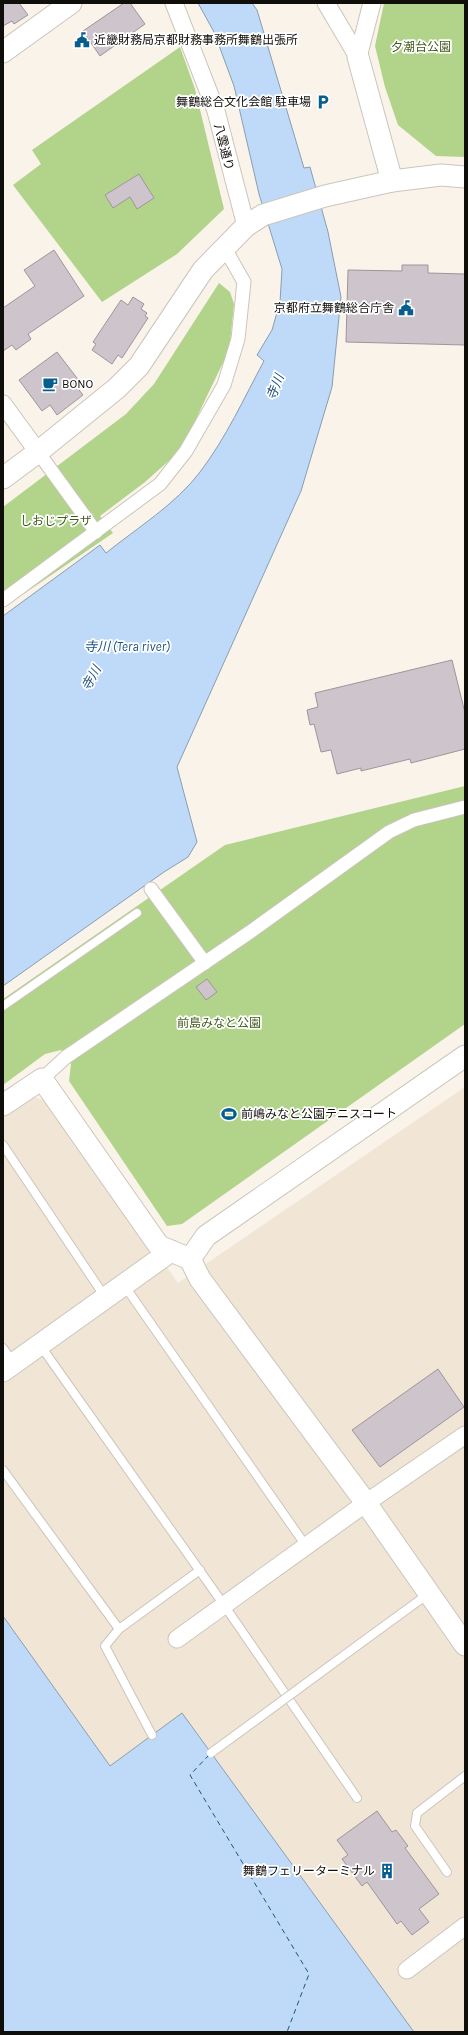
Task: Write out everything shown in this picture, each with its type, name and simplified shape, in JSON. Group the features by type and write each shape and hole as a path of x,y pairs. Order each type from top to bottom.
{"street":[{"path":"3,52 71,3"},
{"name":"八雲通り","path":"174,3 216,111 254,220"},
{"path":"326,3 358,56 392,181"},
{"path":"358,56 372,3"},
{"path":"3,478 38,452 116,388 139,366 203,270 224,247 254,220 324,196 392,181 441,175 465,177"},
{"path":"3,600 160,484 186,452 224,385 238,340 244,282 224,247"},
{"path":"5,411 38,452 96,532"},
{"path":"3,1105 42,1079 66,1057 205,963 389,832 414,820 465,807"},
{"path":"152,889 205,963"},
{"path":"190,1259 206,1236 465,1056"},
{"path":"42,1079 159,1246 190,1259 200,1279 366,1503 465,1645"},
{"path":"7,1360 40,1344 171,1251"},
{"path":"176,1639 366,1503 465,1435"},
{"path":"408,1970 465,1926"}],"lane":[{"path":"3,1006 136,913"},
{"path":"3,1145 106,1297"},
{"path":"124,1285 306,1546"},
{"path":"40,1344 200,1570 357,1798"},
{"path":"3,1470 119,1629"},
{"path":"152,1735 105,1646 119,1629 200,1570"},
{"path":"211,1753 428,1593"},
{"path":"447,1872 415,1826 417,1813 465,1776"}],"shaded area":[{"path":"465,1087 465,2032 414,2032 182,1713 110,1766 3,1616 3,1115 30,1096 50,1102 178,1283"}],"green space":[{"name":"夕潮台公園","path":"384,3 465,3 465,157 436,156 398,125 385,87 375,46"},
{"path":"180,47 195,89 224,209 177,254 102,302 13,185 41,164 32,150"},
{"name":"しおじプラザ","path":"219,283 230,292 234,304 230,343 232,344 181,450 145,482 100,516 113,533 3,608 3,507 126,414 154,384"},
{"name":"前島みなと公園","path":"465,786 465,1024 182,1224 167,1226 69,1081 71,1064 61,1050 45,1054 3,1085 3,999 225,845"}],"water":[{"name":"寺川 (Tera river)","path":"198,3 252,3 257,10 304,168 310,167 328,232 341,297 332,387 301,491 177,767 197,842 188,857 164,872 3,986 3,616 100,545 106,553 156,515 180,495 190,484 218,446 264,361 257,355 272,330 280,302 282,269 259,194 234,86 214,32"},
{"path":"3,1616 110,1766 182,1713 414,2032 3,2032"}],"building":[{"path":"3,3 19,3 28,15 14,24 12,21 3,26"},
{"path":"124,3 130,3 145,24 100,56 83,31"},
{"path":"139,174 154,198 137,209 130,197 113,208 105,195"},
{"path":"54,250 84,296 28,334 31,339 16,350 12,345 3,351 3,308 35,286 24,270"},
{"name":"京都府立舞鶴総合庁舎","path":"402,265 428,265 428,273 465,274 465,345 346,342 348,270 402,271"},
{"path":"133,297 144,304 141,309 147,313 145,316 148,318 122,358 118,355 112,364 92,350 96,344 93,342 121,300 128,305"},
{"name":"BONO","path":"57,352 80,382 76,386 83,395 57,415 50,405 42,411 19,380"},
{"path":"452,660 465,713 465,749 411,763 410,759 361,771 361,768 337,774 331,750 321,752 314,724 310,725 307,710 318,707 315,693"},
{"path":"207,979 217,992 206,1000 196,987"},
{"path":"438,1369 464,1407 380,1467 352,1430"},
{"name":"舞鶴フェリーターミナル","path":"377,1811 392,1832 396,1830 408,1846 405,1848 439,1894 419,1909 429,1922 412,1935 401,1921 397,1924 367,1882 362,1886 342,1859 348,1855 337,1840"}],"ferry route":[{"path":"209,1755 190,1775 309,1974 287,2032"}],"place":[{"name":"近畿財務局京都財務事務所舞鶴出張所","path":"82,40"},
{"name":"舞鶴総合文化会館 駐車場","path":"323,102"},
{"name":"京都府立舞鶴総合庁舎","path":"406,308"},
{"name":"BONO","path":"50,384"},
{"name":"前嶋みなと公園テニスコート","path":"229,1114"},
{"name":"舞鶴フェリーターミナル","path":"387,1871"}],"water label":[{"name":"寺川","path":"275,387"},
{"name":"寺川","path":"91,678"}]}
